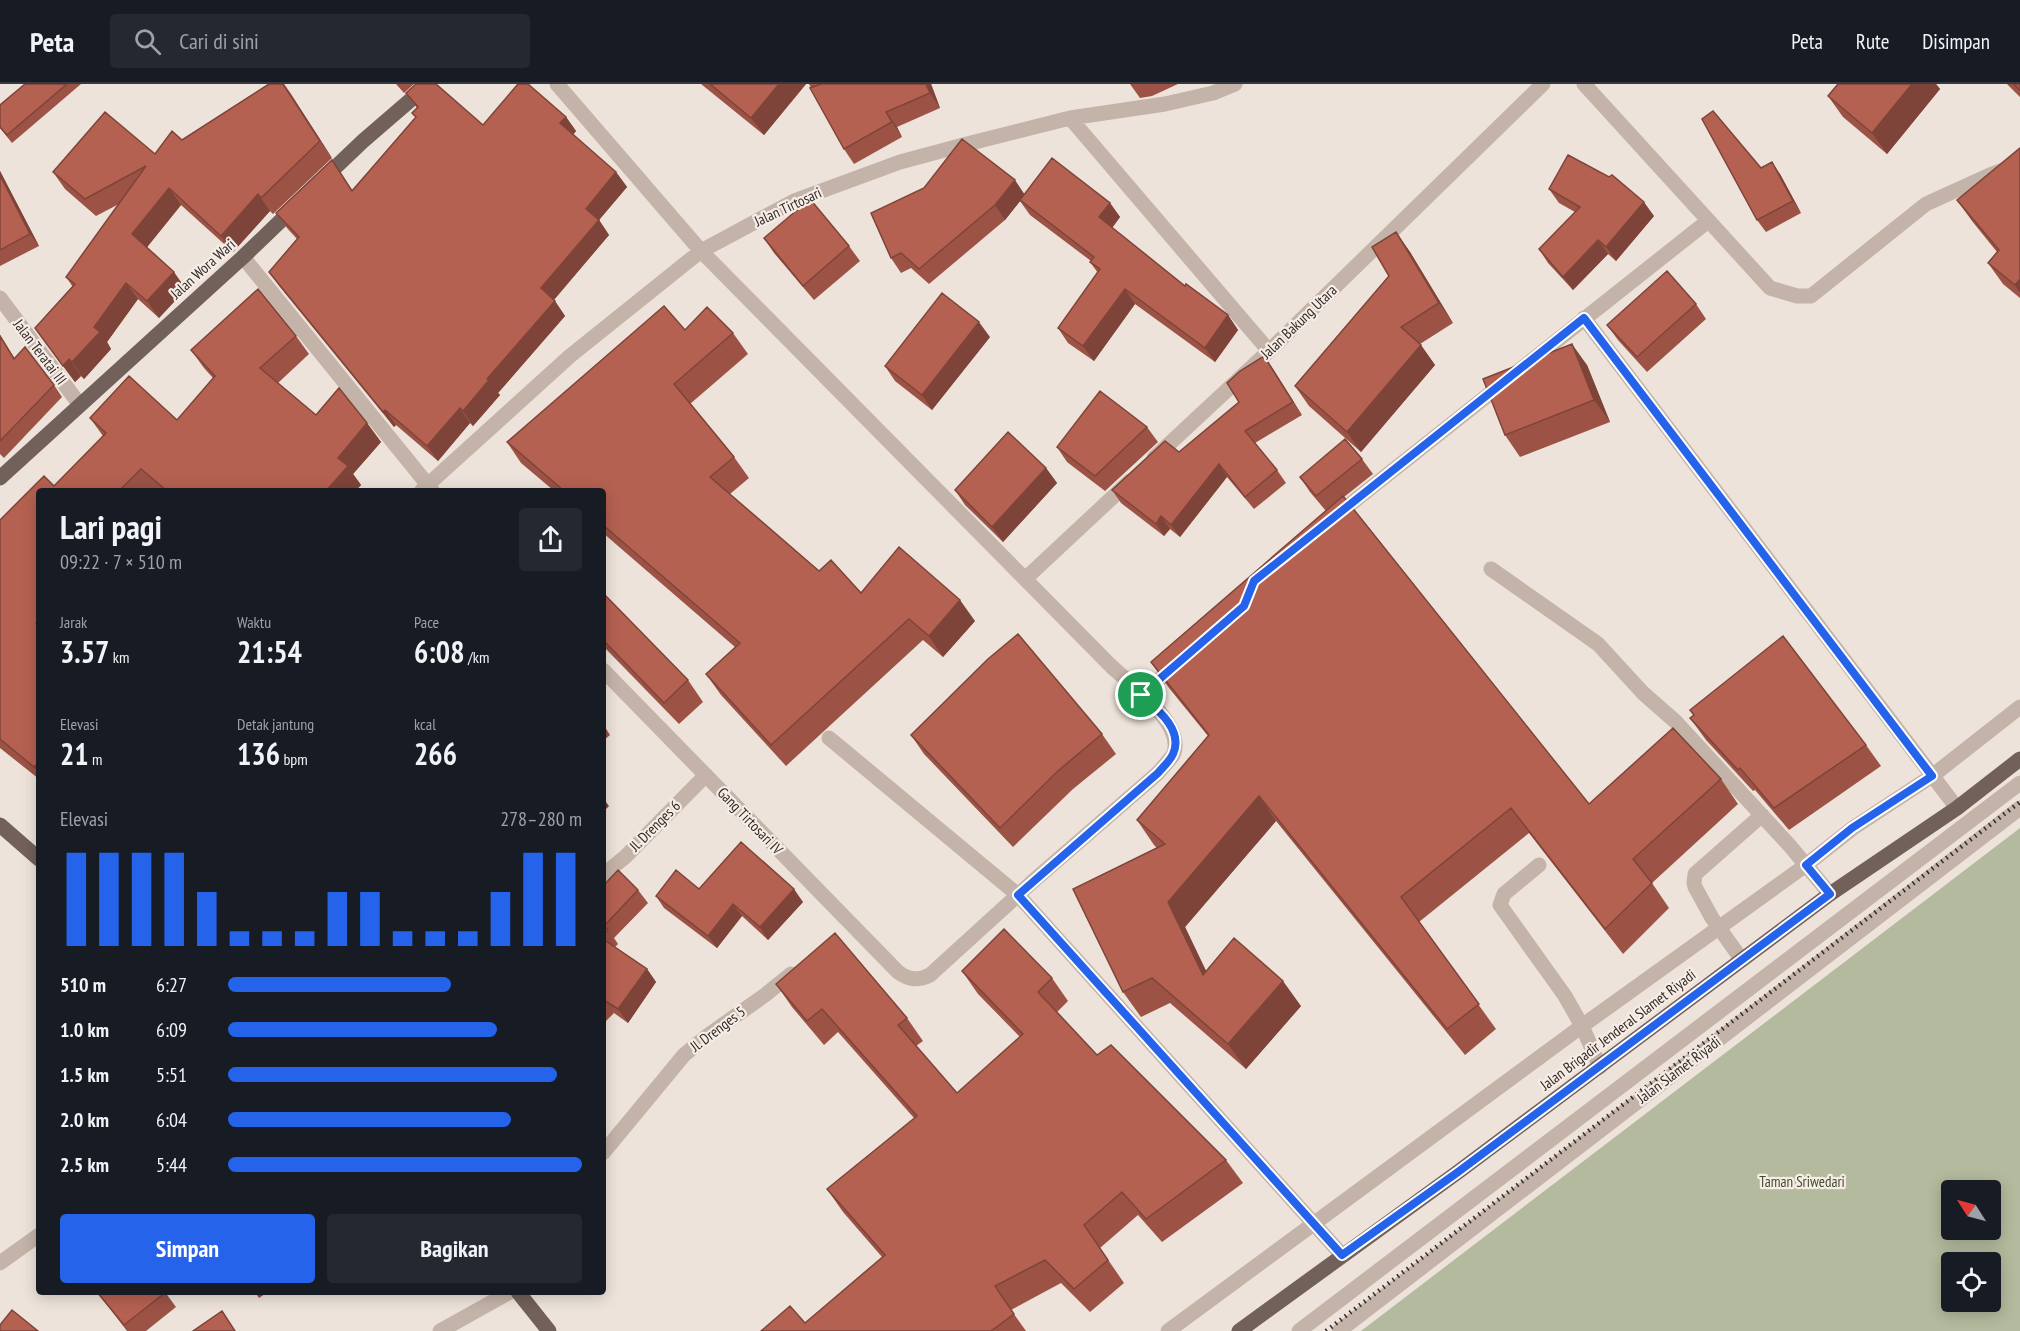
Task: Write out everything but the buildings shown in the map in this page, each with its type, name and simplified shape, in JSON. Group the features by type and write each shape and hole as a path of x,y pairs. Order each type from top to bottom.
{"main road":[{"name":"Jalan Wora Wari","path":"0,478 243,257 363,141 429,84"},
{"name":"Jalan Brigadir Jenderal Slamet Riyadi","path":"1239,1331 1830,894 1957,808 2020,759"},
{"path":"0,825 36,856"},
{"path":"520,1295 549,1331"}],"street":[{"path":"557,84 701,251 1025,579 1165,717 1176,739 1173,754 1158,773 1018,895"},
{"name":"Jalan Tirtosari","path":"428,488 570,356 701,251 794,201 900,162 1070,118 1165,104 1213,93 1235,84"},
{"name":"Jalan Bakung Utara","path":"1025,579 1269,351 1543,84"},
{"path":"1584,84 1770,288 1797,296 1811,296 1926,204 2020,164"},
{"path":"1070,118 1269,351"},
{"path":"1319,529 1708,221"},
{"path":"243,257 341,377 426,488"},
{"name":"Jalan Teratai III","path":"0,298 80,405"},
{"path":"1584,318 1957,808"},
{"path":"1491,569 1598,644 1643,693 1676,722 1762,815 1830,894"},
{"path":"1141,695 1184,658"},
{"name":"Gang Tirtosari IV","path":"606,673 706,775 844,925 905,977 921,979 930,975 1018,895"},
{"path":"1168,1331 1582,1026 1719,929 1852,828 1932,776 2020,707"},
{"path":"829,738 1018,895 1342,1255"},
{"name":"Jl. Drenges 6","path":"606,872 706,775"},
{"path":"1299,1331 2020,783"},
{"name":"Jalan Slamet Riyadi","path":"1339,1331 2020,808"},
{"path":"1742,960 1719,929 1695,887 1695,873 1762,815"},
{"path":"1539,865 1504,894 1500,905 1565,996 1600,1066"},
{"name":"Jl. Drenges 5","path":"606,1149 684,1056 801,965"},
{"path":"0,1263 36,1236"},
{"path":"440,1331 505,1295"}],"green space":[{"name":"Taman Sriwedari","path":"2020,828 2020,1331 1361,1331"}],"railway":[{"path":"1326,1331 2020,802"}],"route":[{"path":"1584,318 1932,776 1852,828 1806,865 1830,894 1458,1172 1342,1255 1018,895 1158,773 1173,754 1176,739 1165,717 1141,695 1244,606 1254,581 1584,318"}]}
